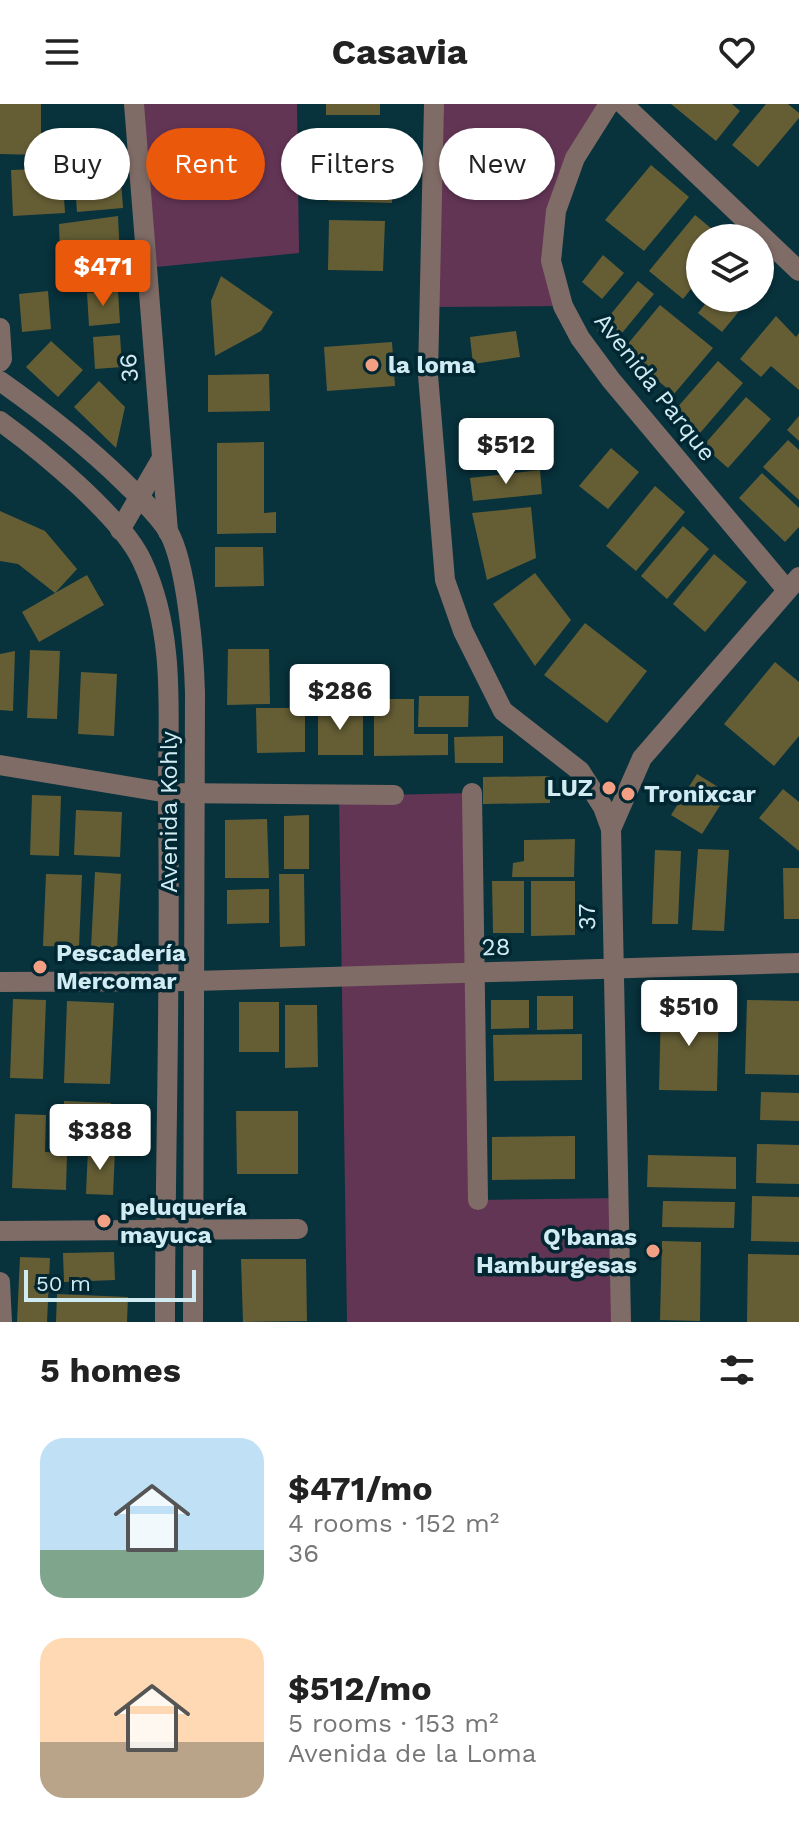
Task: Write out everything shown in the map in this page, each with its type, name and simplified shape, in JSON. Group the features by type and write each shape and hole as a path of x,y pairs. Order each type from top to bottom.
{"street":[{"name":"36","path":"134,104 168,532"},
{"path":"434,104 428,375 445,580 463,631 503,711 580,771 603,807 611,829"},
{"name":"Avenida Parque","path":"609,104 575,158 556,211 551,261 563,306 580,338 611,380 793,583"},
{"path":"623,104 799,271"},
{"path":"0,328 0,362"},
{"name":"Avenida Kohly","path":"0,381 56,421 139,497 168,532 178,560 194,656 193,1322"},
{"name":"Avenida Kohly","path":"0,421 58,468 120,530 141,557 160,609 168,675 169,981 165,1322"},
{"path":"120,530 162,458"},
{"name":"37","path":"621,1322 611,829 642,758 793,583"},
{"path":"0,765 168,793 394,795"},
{"path":"472,793 478,1200"},
{"name":"28","path":"0,982 194,981 799,963"},
{"path":"0,1231 298,1229"},
{"path":"0,1282 2,1322"}],"shaded area":[{"path":"133,104 297,104 297,128 281,128 281,200 298,200 299,253 146,268"},
{"path":"436,104 609,104 556,211 563,306 430,307"},
{"path":"472,793 479,1200 620,1198 621,1322 347,1322 339,796"}],"building":[{"path":"0,104 41,104 41,128 24,128 24,155 0,154"},
{"path":"326,104 380,104 380,115 326,115"},
{"path":"671,104 732,104 740,111 716,141"},
{"path":"766,104 788,104 799,113 799,118 758,167 732,145"},
{"path":"651,165 689,197 644,251 605,220"},
{"path":"24,169 24,200 64,200 65,213 13,216 11,170"},
{"path":"76,200 122,200 123,208 77,212"},
{"path":"328,200 392,200 392,203"},
{"path":"695,215 706,224 688,224"},
{"path":"118,216 121,278 61,282 59,224"},
{"path":"329,220 385,221 383,271 328,270"},
{"path":"686,226 686,295 683,299 649,271"},
{"path":"603,255 624,273 602,299 582,282"},
{"path":"221,276 273,312 261,331 215,356 211,301"},
{"path":"638,281 654,294 613,344 597,331"},
{"path":"48,291 51,329 22,332 19,294"},
{"path":"118,291 120,323 89,326 87,293"},
{"path":"660,305 713,348 674,394 622,351"},
{"path":"699,312 738,312 722,332"},
{"path":"776,316 796,337 799,333 799,390 771,366 761,377 740,359"},
{"path":"516,331 520,357 473,364 470,337"},
{"path":"120,335 122,367 95,369 93,337"},
{"path":"51,341 83,370 58,397 26,367"},
{"path":"392,342 395,386 327,391 324,347"},
{"path":"718,361 743,383 694,440 668,418"},
{"path":"269,374 270,411 208,412 208,375"},
{"path":"99,381 125,407 116,448 74,407"},
{"path":"746,397 771,419 728,468 703,446"},
{"path":"799,416 799,441 787,430"},
{"path":"527,431 530,456 470,463 467,438"},
{"path":"788,440 799,450 799,500 763,467"},
{"path":"264,442 264,513 276,512 276,533 217,534 217,443"},
{"path":"611,448 639,472 608,509 579,486"},
{"path":"540,470 542,494 473,501 470,478"},
{"path":"762,473 799,508 799,527 785,542 739,498"},
{"path":"655,486 685,512 636,571 606,546"},
{"path":"531,507 536,558 487,580 472,513"},
{"path":"0,511 45,531 77,569 55,593 18,564 0,561"},
{"path":"683,526 709,549 667,599 641,576"},
{"path":"215,547 263,547 264,586 215,587"},
{"path":"714,554 747,582 705,632 673,604"},
{"path":"535,573 571,620 535,666 493,604"},
{"path":"87,575 104,605 39,642 22,612"},
{"path":"585,623 647,671 607,723 544,675"},
{"path":"228,649 269,649 270,704 227,705"},
{"path":"30,650 60,651 57,719 27,718"},
{"path":"15,651 13,711 0,710 0,654"},
{"path":"775,662 799,682 799,736 774,766 724,724"},
{"path":"81,672 117,674 114,736 78,734"},
{"path":"419,696 469,696 468,727 418,727"},
{"path":"374,699 414,699 414,734 448,734 448,755 374,756"},
{"path":"256,708 305,708 305,752 257,753"},
{"path":"318,710 363,710 363,755 318,755"},
{"path":"503,736 503,763 455,763 454,737"},
{"path":"697,774 728,793 702,834 671,815"},
{"path":"550,776 550,803 483,804 483,777"},
{"path":"783,789 799,802 799,851 759,818"},
{"path":"32,795 61,796 59,856 30,855"},
{"path":"76,810 122,812 120,857 74,855"},
{"path":"309,815 309,869 284,869 284,816"},
{"path":"267,819 269,878 225,878 225,820"},
{"path":"575,839 574,877 512,877 513,863 524,861 524,840"},
{"path":"698,849 729,850 724,931 692,930"},
{"path":"655,850 681,851 678,924 652,924"},
{"path":"783,868 799,868 799,919 784,919"},
{"path":"95,872 121,874 117,948 91,947"},
{"path":"46,874 82,875 79,947 43,946"},
{"path":"279,874 304,874 305,946 280,947"},
{"path":"492,881 524,881 524,933 493,933"},
{"path":"531,881 575,881 575,935 531,936"},
{"path":"269,889 269,923 227,924 227,890"},
{"path":"537,996 573,996 573,1029 537,1030"},
{"path":"13,999 46,1000 43,1079 10,1078"},
{"path":"491,1000 529,1000 529,1028 491,1029"},
{"path":"747,1000 799,1001 799,1075 745,1074"},
{"path":"67,1001 114,1003 110,1084 64,1083"},
{"path":"239,1002 279,1002 279,1052 239,1052"},
{"path":"285,1005 317,1005 318,1067 285,1068"},
{"path":"661,1006 719,1007 717,1091 659,1090"},
{"path":"582,1034 582,1080 494,1081 493,1035"},
{"path":"761,1092 799,1093 799,1121 760,1120"},
{"path":"64,1101 111,1103 110,1136 63,1134"},
{"path":"236,1111 298,1111 298,1174 237,1174"},
{"path":"15,1114 46,1115 45,1152 67,1153 66,1190 12,1188"},
{"path":"575,1136 575,1179 492,1180 492,1137"},
{"path":"757,1144 799,1145 799,1184 756,1183"},
{"path":"88,1149 115,1150 113,1195 86,1194"},
{"path":"648,1155 736,1157 736,1189 647,1187"},
{"path":"752,1196 799,1197 799,1242 751,1241"},
{"path":"663,1201 735,1202 734,1228 662,1227"},
{"path":"662,1241 701,1242 700,1321 660,1320"},
{"path":"114,1252 115,1280 64,1282 63,1253"},
{"path":"748,1254 799,1255 799,1322 747,1322"},
{"path":"20,1257 50,1258 47,1322 17,1322"},
{"path":"241,1259 306,1259 307,1321 243,1322"},
{"path":"57,1294 128,1297 127,1322 56,1322"}],"place":[{"name":"la loma","path":"372,365"},
{"name":"LUZ","path":"609,788"},
{"name":"Tronixcar","path":"628,794"},
{"name":"Pescadería Mercomar","path":"40,967"},
{"name":"peluquería mayuca","path":"104,1221"},
{"name":"Q'banas Hamburgesas","path":"653,1251"}]}
